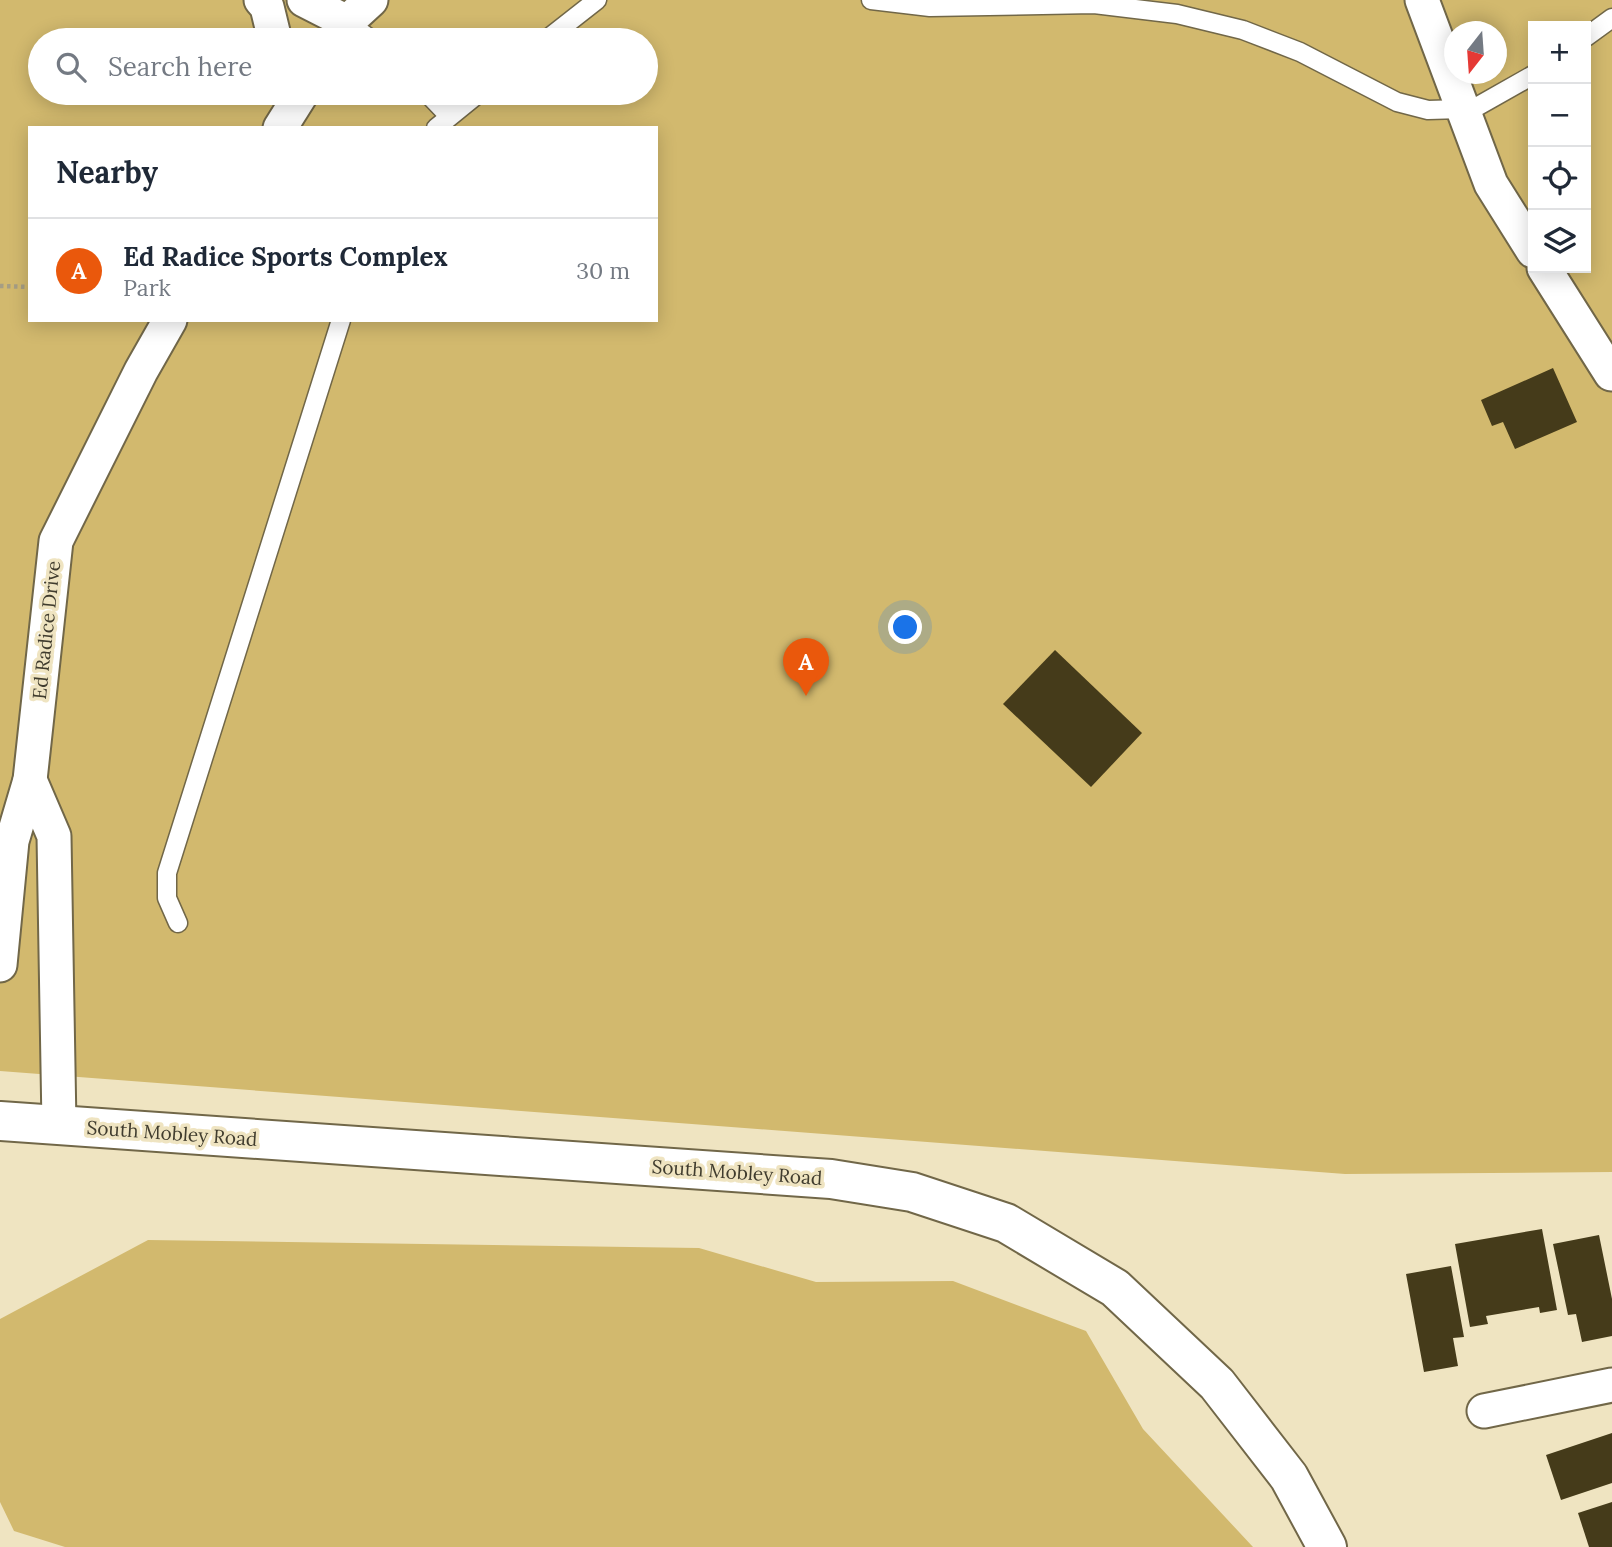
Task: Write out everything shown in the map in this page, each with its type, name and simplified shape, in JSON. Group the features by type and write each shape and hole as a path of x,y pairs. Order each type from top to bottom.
{"street":[{"path":"261,0 267,7 272,28"},
{"path":"304,0 356,26"},
{"path":"1422,0 1491,184 1528,243"},
{"path":"271,126 278,105"},
{"path":"281,126 294,105"},
{"path":"1547,273 1611,374"},
{"name":"Ed Radice Drive","path":"0,965 12,841 30,780 56,541 141,371 169,322"},
{"path":"30,780 54,836 59,1125"},
{"name":"South Mobley Road","path":"0,1121 831,1179 912,1192 1006,1223 1115,1288 1217,1384 1289,1477 1327,1547"},
{"path":"1484,1411 1612,1385"}],"lane":[{"path":"561,28 597,0"},
{"path":"871,0 930,7 1094,4 1177,14 1243,30 1300,52 1397,102 1428,110 1463,112 1528,78"},
{"path":"1591,33 1612,18"},
{"path":"433,105 442,122 464,105"},
{"path":"178,923 167,898 167,873 340,322"}],"path":[{"path":"0,286 28,287"}],"shaded area":[{"path":"0,0 1612,0 1612,1172 1345,1174 0,1071"},
{"path":"148,1240 699,1248 816,1282 953,1281 1086,1331 1143,1429 1253,1547 65,1547 14,1531 0,1502 0,1319"}],"building":[{"path":"1553,368 1577,422 1515,449 1503,422 1492,426 1481,400"},
{"path":"1055,650 1142,733 1091,787 1003,704"},
{"path":"1542,1229 1557,1310 1540,1313 1539,1307 1486,1316 1488,1324 1470,1327 1455,1244"},
{"path":"1599,1235 1612,1299 1612,1336 1582,1342 1576,1314 1568,1315 1553,1244"},
{"path":"1451,1266 1464,1337 1453,1338 1458,1366 1424,1372 1406,1274"},
{"path":"1612,1433 1612,1483 1561,1500 1546,1455"},
{"path":"1612,1502 1612,1547 1589,1547 1578,1513"}],"place":[{"name":"Ed Radice Sports Complex","path":"806,696"}]}
